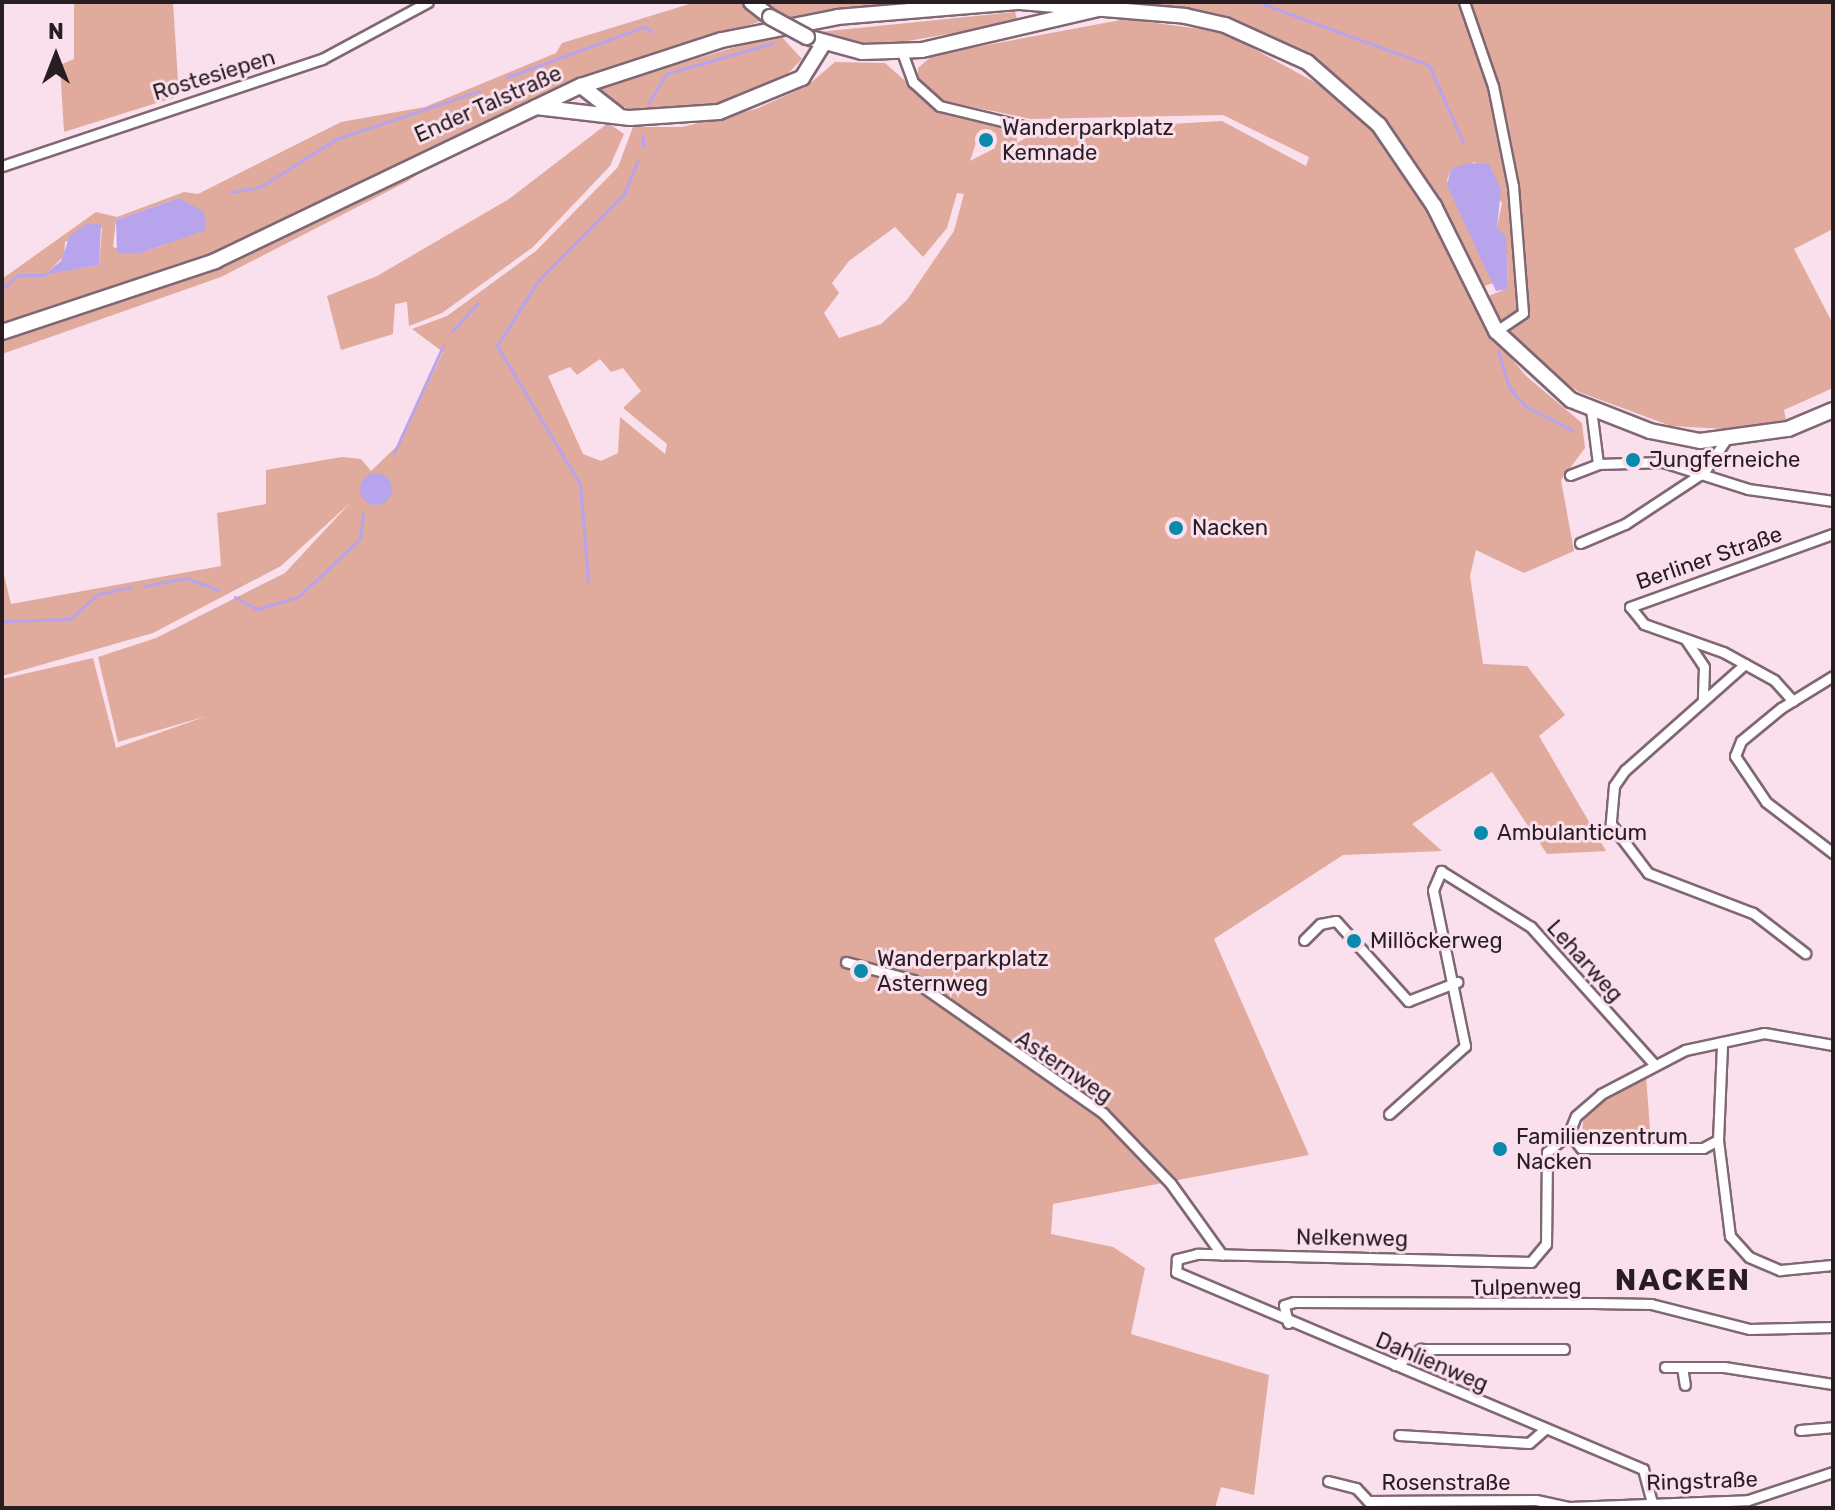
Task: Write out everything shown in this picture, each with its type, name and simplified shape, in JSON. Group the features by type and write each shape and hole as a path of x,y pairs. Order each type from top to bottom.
{"main road":[{"path":"751,2 770,17 823,44 902,52 1109,5"},
{"name":"Ender Talstraße","path":"2,332 215,261 533,106 581,86 722,40 809,23 1018,2 1109,5 1225,25 1307,62 1344,92 1379,125 1434,206 1496,331 1535,373 1591,409 1650,431 1725,441 1788,429 1833,410"},
{"path":"533,106 625,118 675,119 768,96 802,78 823,44"},
{"path":"581,86 625,118"}],"street":[{"name":"Rostesiepen","path":"2,166 322,59 428,2"},
{"path":"1464,2 1493,86 1513,186 1523,313 1496,331"},
{"path":"902,52 913,82 940,106 1027,127"},
{"path":"1591,409 1598,464"},
{"path":"1580,543 1625,524 1704,472 1725,441"},
{"name":"Berliner Straße","path":"1570,475 1598,464 1663,462 1704,472 1748,489 1833,501"},
{"name":"Berliner Straße","path":"1793,701 1745,664 1644,624 1630,607 1833,534"},
{"path":"1682,637 1704,667 1703,699"},
{"path":"1745,664 1625,770 1614,786 1611,824 1648,873 1753,913 1805,953"},
{"path":"1833,676 1793,701 1741,741 1735,762 1766,802 1833,853"},
{"name":"Leharweg","path":"1457,982 1433,890 1441,871 1531,927 1653,1063"},
{"path":"1304,940 1320,924 1336,921 1408,1001 1457,982 1463,1053 1389,1114"},
{"name":"Asternweg","path":"846,962 913,980 1103,1113 1171,1184 1222,1255"},
{"path":"1718,1140 1703,1148 1581,1148 1569,1133 1589,1104 1653,1063 1764,1033 1833,1045"},
{"path":"1722,1045 1718,1140 1727,1225 1741,1252 1780,1270 1833,1265"},
{"name":"Nelkenweg","path":"1176,1272 1184,1256 1509,1264 1539,1258 1546,1244 1547,1152 1569,1133"},
{"name":"Dahlienweg","path":"1176,1272 1288,1323 1643,1469 1652,1503"},
{"name":"Tulpenweg","path":"1288,1323 1284,1305 1294,1302 1594,1303 1651,1304 1750,1329 1833,1327"},
{"path":"1395,1365 1421,1349 1564,1349"},
{"path":"1665,1367 1833,1384"},
{"path":"1682,1367 1685,1385"},
{"path":"1800,1430 1833,1427"},
{"path":"1399,1435 1529,1443 1545,1429"},
{"name":"Ringstraße","path":"1569,1507 1652,1503 1679,1506 1772,1496 1833,1472"},
{"name":"Rosenstraße","path":"1328,1481 1356,1488 1368,1501 1536,1500 1569,1507"}],"shaded area":[{"path":"74,2 173,2 179,96 64,132 60,65 74,59"},
{"path":"696,2 740,2 762,21 583,76 214,253 2,325 2,279 96,212 117,217 184,192 198,194 341,122 425,107 556,53 562,43","holes":["179,198 167,244 137,254 113,247 116,220","102,228 99,265 46,274 64,256 65,242"]},
{"path":"764,2 936,2 790,18"},
{"path":"1143,2 1833,2 1833,229 1794,249 1833,324 1833,388 1784,410 1786,420 1725,429 1671,426 1579,392 1537,364 1484,298 1508,288 1507,258 1497,227 1502,203 1475,162 1451,170 1447,180 1493,283 1479,288 1439,206 1385,119 1349,86 1271,35"},
{"path":"1015,12 1018,22 902,42 860,43 819,32"},
{"path":"1126,19 1223,32 1340,96 1375,129 1429,210 1494,337 1526,376 1582,423 1585,448 1561,480 1574,551 1524,573 1476,550 1470,576 1483,664 1527,666 1565,715 1539,736 1606,851 1547,854 1492,772 1412,824 1442,851 1343,855 1214,939 1309,1155 1053,1204 1051,1234 1113,1247 1145,1268 1131,1334 1269,1375 1254,1495 1221,1487 1215,1508 2,1508 2,679 93,658 116,748 207,716 118,742 98,657 156,638 285,573 350,503 281,566 153,633 2,676 2,567 11,604 221,566 217,513 266,504 266,470 342,457 361,459 371,471 400,443 443,352 412,329 447,316 536,251 618,167 633,127 682,127 756,109 807,86 835,62 885,63 938,110 1017,130 1017,143 1036,132 1222,121 1306,166 1309,157 1223,115 1031,119 944,101 918,80 918,68 933,55","holes":["980,131 996,133 995,148 970,161","957,193 964,194 954,231 907,300 881,324 839,338 824,313 839,293 832,283 849,261 895,227 923,257 947,228","600,359 611,372 623,368 641,391 623,408 667,444 665,454 620,417 618,453 601,461 583,454 548,376 570,367 577,375"]},
{"path":"779,34 802,59 776,86 753,96 680,113 636,112 588,91"},
{"path":"608,123 624,134 610,166 533,247 442,313 409,326 407,302 395,304 393,334 341,350 327,296 377,276 509,199"},
{"path":"1468,163 1489,164 1501,190 1497,227 1506,237 1508,289 1496,291 1447,185 1451,169"},
{"path":"421,165 425,169 408,181 221,277 2,354 2,338 219,266"},
{"path":"179,198 204,212 206,230 138,254 117,253 116,220"},
{"path":"87,224 101,224 99,265 44,275 61,261 70,235"},
{"path":"376,473 387,478 392,489 387,500 376,505 365,500 360,489 365,478"},
{"path":"1646,1076 1651,1142 1592,1142 1582,1135 1583,1120 1597,1106"}],"waterway":[{"path":"1263,4 1429,65 1463,143"},
{"path":"508,77 643,27 651,31"},
{"path":"648,104 666,74 773,43"},
{"path":"231,192 260,187 336,139 479,91"},
{"path":"643,136 643,146"},
{"path":"588,581 580,484 497,346 537,282 624,194 637,162"},
{"path":"2,289 18,275 44,275"},
{"path":"452,331 478,303"},
{"path":"394,453 443,346"},
{"path":"1498,351 1509,387 1525,406 1572,430"},
{"path":"235,597 257,609 298,597 360,539 363,514"},
{"path":"144,586 186,578 219,590"},
{"path":"2,621 70,619 98,594 131,587"}],"place":[{"name":"Wanderparkplatz Kemnade","path":"986,140"},
{"name":"Jungferneiche","path":"1633,460"},
{"name":"Nacken","path":"1176,528"},
{"name":"Ambulanticum","path":"1481,833"},
{"name":"Millöckerweg","path":"1354,941"},
{"name":"Wanderparkplatz Asternweg","path":"861,971"},
{"name":"Familienzentrum Nacken","path":"1500,1149"}],"district":[{"name":"NACKEN","path":"1683,1280"}]}
